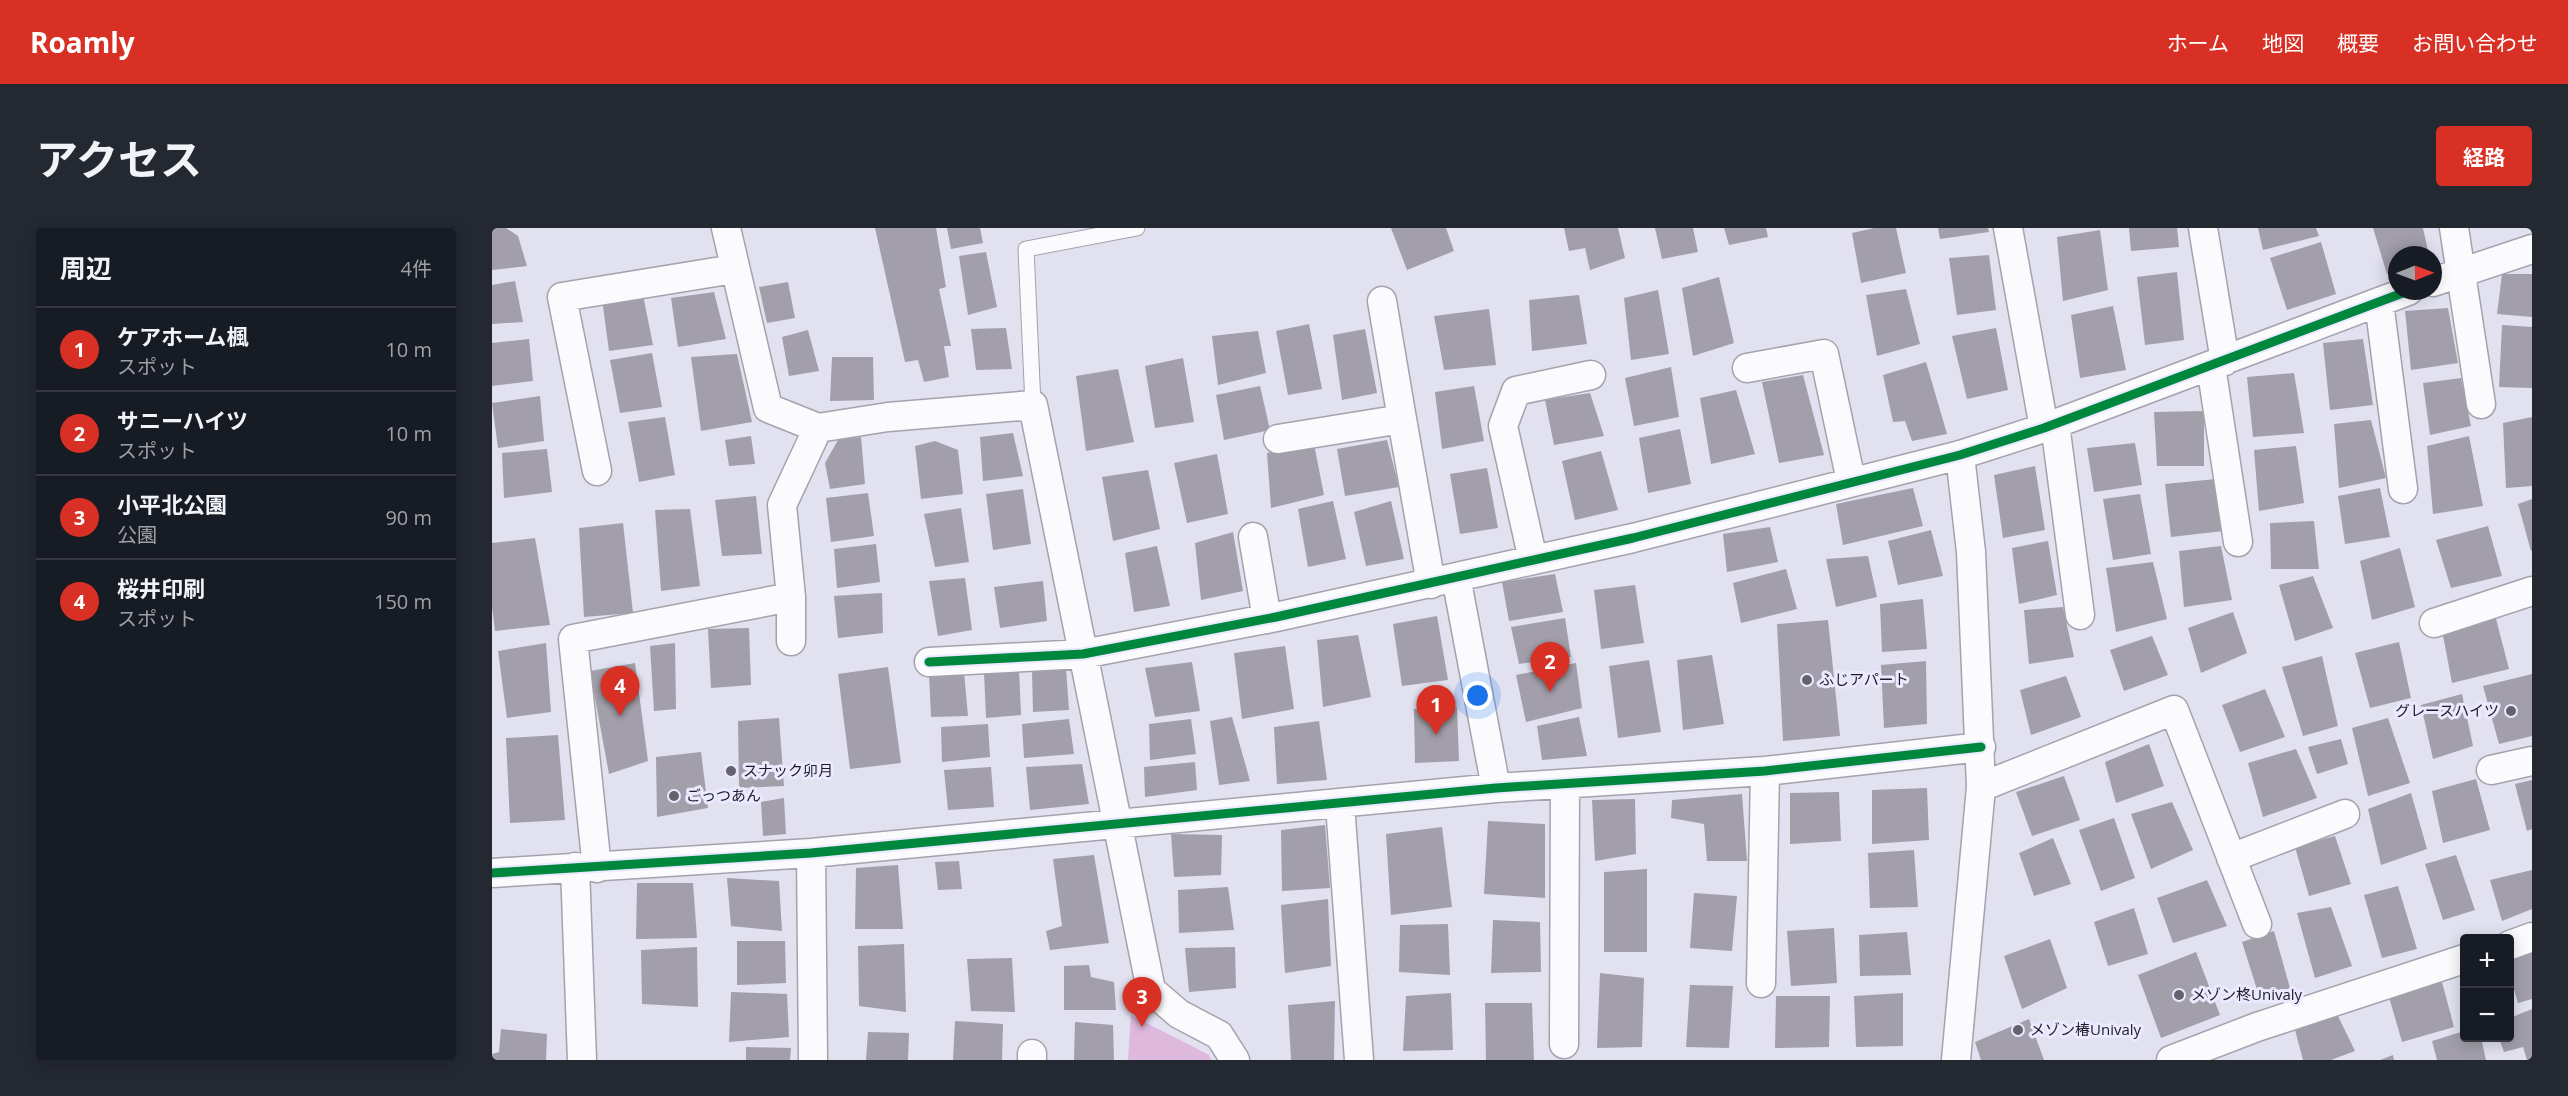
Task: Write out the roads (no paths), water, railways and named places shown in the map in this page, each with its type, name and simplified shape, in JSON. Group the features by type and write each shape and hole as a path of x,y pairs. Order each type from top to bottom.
{"street":[{"path":"726,228 768,408 818,429 888,417 1033,405 1151,990 1179,1014 1219,1035 1235,1060"},
{"path":"2008,228 2049,426 2080,615"},
{"path":"2203,228 2238,542"},
{"path":"2454,228 2481,404"},
{"path":"2442,279 2532,249"},
{"path":"597,471 562,297 734,269"},
{"path":"929,662 1083,654 1267,619 1633,538 1960,455 2049,426 2388,299"},
{"path":"1382,301 1402,419 1496,788"},
{"path":"2379,302 2403,489"},
{"path":"1747,368 1824,354 1851,481"},
{"path":"1533,560 1503,426 1516,391 1591,375"},
{"path":"1278,439 1402,419"},
{"path":"791,640 791,597 782,505 818,429"},
{"path":"1956,1060 1981,787 1971,552 1960,455"},
{"path":"1253,537 1267,619"},
{"path":"2434,622 2532,591"},
{"path":"582,1060 586,868 573,639 791,597"},
{"path":"1981,787 2174,710 2257,924"},
{"path":"492,873 811,853 1119,823 1340,805 1496,788 1765,771 1981,747"},
{"path":"2491,771 2532,761"},
{"path":"1761,983 1765,771"},
{"path":"1564,1044 1565,784"},
{"path":"1340,805 1359,1060"},
{"path":"2231,858 2345,814"},
{"path":"811,853 813,1060"},
{"path":"2514,944 2532,938"},
{"path":"2170,1060 2257,1027 2460,960"}],"lane":[{"path":"1033,405 1026,249 1137,228"}],"place":[{"name":"ふじアパート","path":"1807,680"},
{"name":"サニーハイツ","path":"1550,692"},
{"name":"グレースハイツ","path":"2511,711"},
{"name":"桜井印刷","path":"620,716"},
{"name":"ケアホーム楓","path":"1436,735"},
{"name":"スナック卯月","path":"731,771"},
{"name":"ごっつあん","path":"674,796"},
{"name":"メゾン柊Univaly","path":"2179,995"},
{"name":"小平北公園","path":"1142,1027"},
{"name":"メゾン椿Univaly","path":"2018,1030"}]}
